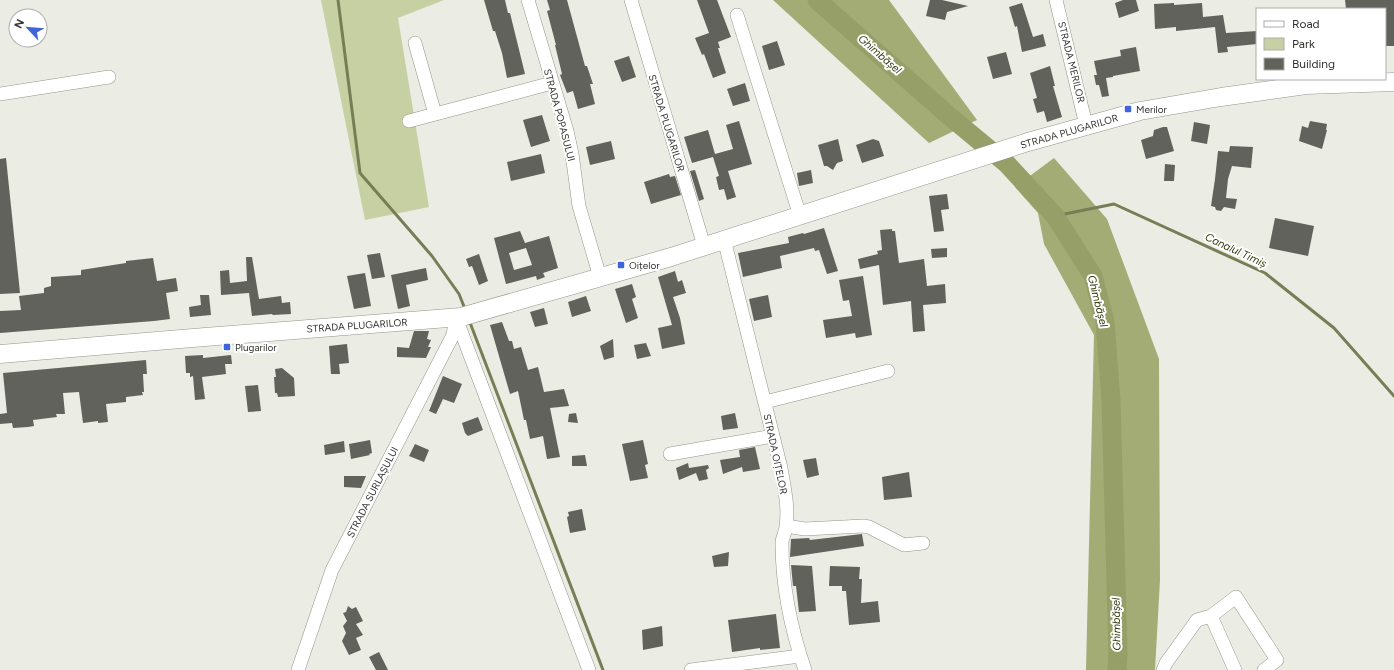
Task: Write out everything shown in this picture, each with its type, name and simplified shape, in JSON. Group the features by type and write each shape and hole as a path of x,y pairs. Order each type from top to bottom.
{"street":[{"name":"STRADA POPASULUI","path":"528,0 572,154 579,206 600,277"},
{"name":"STRADA PLUGARILOR","path":"631,0 704,246"},
{"name":"STRADA MERILOR","path":"1056,0 1086,125"},
{"path":"737,15 800,216"},
{"path":"415,43 435,114"},
{"path":"0,94 109,77"},
{"name":"STRADA PLUGARILOR","path":"0,354 224,335 459,318 671,257 1028,142 1140,111 1221,97 1306,85 1394,82"},
{"path":"409,121 552,83"},
{"name":"STRADA OIȚELOR","path":"724,239 781,468 786,499 786,526 782,541 785,598 804,670"},
{"path":"459,318 589,670"},
{"name":"STRADA SURLAȘULUI","path":"298,670 332,570 453,335 459,318"},
{"path":"765,402 888,371"},
{"path":"670,454 772,436"},
{"path":"786,526 805,529 863,526 870,527 904,545 923,543"},
{"path":"1163,670 1166,663 1197,620 1211,616 1236,597 1277,660 1264,670"},
{"path":"1211,616 1235,670"},
{"path":"690,670 800,656"}],"green space":[{"path":"321,0 444,0 398,18 429,207 365,220"},
{"path":"773,0 889,0 977,120 929,143"},
{"path":"1054,158 1107,219 1159,359 1160,580 1155,670 1086,670 1094,335 1044,244 1038,213 1015,187"}],"building":[{"path":"484,0 505,0 508,13 510,13 525,74 507,78 502,53 495,31 493,31"},
{"path":"547,0 567,0 585,66 587,66 593,84 590,84 595,104 578,109 573,91 567,93 560,75 562,74 547,11 550,10"},
{"path":"697,0 717,0 731,37 718,42 720,48 718,48 726,73 713,78 704,54 702,55 695,38 709,33"},
{"path":"930,0 942,0 968,6 947,12 945,20 926,16"},
{"path":"1123,0 1136,0 1139,11 1119,18 1115,3"},
{"path":"1345,0 1394,0 1394,46 1386,46 1386,8 1346,8"},
{"path":"1022,3 1033,37 1043,34 1046,46 1022,52 1017,26 1015,27 1009,7"},
{"path":"1174,3 1174,5 1202,3 1203,17 1223,15 1226,33 1256,31 1256,44 1227,47 1228,52 1218,53 1215,27 1176,31 1176,27 1155,29 1154,4"},
{"path":"777,41 785,65 769,70 762,46"},
{"path":"1136,47 1140,71 1106,78 1109,96 1102,97 1099,85 1096,85 1094,75 1097,75 1094,61 1121,56 1120,50"},
{"path":"1006,52 1012,74 993,79 987,57"},
{"path":"629,56 636,77 622,82 614,61"},
{"path":"1050,66 1055,86 1053,86 1062,117 1047,122 1044,111 1037,113 1033,99 1037,98 1030,73"},
{"path":"745,83 750,101 733,106 727,89"},
{"path":"542,115 550,141 531,147 523,120"},
{"path":"739,121 752,164 728,171 736,197 727,200 724,189 719,190 716,177 719,176 713,157 692,163 684,137 708,130 715,154 733,149 726,125"},
{"path":"1310,121 1327,124 1322,149 1299,141 1302,126 1308,128"},
{"path":"1194,122 1210,125 1207,144 1191,141"},
{"path":"1167,127 1174,151 1146,159 1141,140 1153,136 1154,130"},
{"path":"838,139 843,161 837,163 833,170 827,166 824,166 818,145"},
{"path":"873,139 879,141 884,156 862,163 856,145"},
{"path":"611,141 615,159 590,165 586,147"},
{"path":"1230,146 1253,147 1251,168 1232,166 1228,179 1226,198 1237,199 1235,209 1224,207 1221,211 1216,210 1215,207 1211,206 1218,151 1229,152"},
{"path":"541,154 545,173 511,181 507,162"},
{"path":"6,158 20,293 0,294 0,159"},
{"path":"1165,164 1175,165 1174,181 1164,181"},
{"path":"695,170 704,199 699,201 690,171"},
{"path":"811,170 813,183 799,186 797,173"},
{"path":"669,174 670,177 675,176 681,195 651,204 644,182"},
{"path":"947,194 949,209 941,210 944,231 934,232 929,196"},
{"path":"1275,218 1314,226 1308,256 1269,248"},
{"path":"824,228 838,271 827,274 819,250 815,251 814,248 780,256 782,268 743,277 738,253 789,243 788,237"},
{"path":"892,229 892,231 895,231 899,263 924,259 927,286 945,284 946,303 923,305 925,331 913,332 911,301 883,305 879,265 860,269 858,259 878,254 877,251 882,250 880,230"},
{"path":"520,231 525,243 549,236 558,268 543,273 545,277 537,280 536,276 506,284 494,238","holes":["526,248 532,265 514,270 509,253"]},
{"path":"947,248 947,257 932,258 931,249"},
{"path":"380,253 385,277 372,279 367,255"},
{"path":"479,254 488,281 479,285 472,266 469,267 466,259"},
{"path":"246,257 252,257 259,299 281,296 282,303 290,302 291,314 252,316 249,293 221,295 220,271 229,270 230,283 247,281"},
{"path":"153,258 157,281 176,278 178,291 166,293 170,319 0,333 0,311 21,310 19,296 44,293 44,288 51,286 51,277 81,275 81,270 126,263 126,261"},
{"path":"426,268 428,280 406,285 410,306 398,309 391,275"},
{"path":"675,271 678,282 682,280 686,293 673,297 680,318 685,344 662,349 658,328 672,325 658,277"},
{"path":"365,273 371,306 354,309 347,276"},
{"path":"863,276 872,335 856,338 855,333 826,338 823,320 852,316 849,300 843,301 839,280"},
{"path":"632,284 636,297 632,299 638,318 626,323 615,289"},
{"path":"200,295 209,295 211,315 190,317 189,307 201,305"},
{"path":"768,295 772,317 754,321 749,299"},
{"path":"586,296 591,311 572,317 568,302"},
{"path":"544,308 548,324 535,327 530,312"},
{"path":"502,322 509,341 512,341 514,349 521,347 528,370 538,367 544,392 564,389 569,406 550,408 560,457 547,459 543,436 530,439 526,420 524,420 518,391 510,394 490,325"},
{"path":"414,331 429,331 427,339 431,340 428,347 431,347 426,358 397,357 397,347 409,348"},
{"path":"613,339 614,357 604,360 600,346"},
{"path":"646,343 651,356 637,359 634,345"},
{"path":"347,344 349,363 339,364 340,374 331,374 329,346"},
{"path":"203,355 203,358 231,355 232,364 225,364 226,374 202,377 205,399 195,400 193,376 190,377 190,373 186,373 185,356"},
{"path":"146,360 147,374 143,374 143,395 126,397 126,402 106,404 108,422 98,423 98,421 83,423 79,392 63,393 65,414 56,414 57,417 33,420 34,426 28,427 13,428 12,423 0,424 0,414 7,413 3,373"},
{"path":"282,368 294,378 295,396 278,397 277,393 275,393 275,369"},
{"path":"443,376 462,384 454,403 443,399 436,414 429,411"},
{"path":"258,385 261,411 248,412 245,386"},
{"path":"576,413 578,423 568,422 569,414"},
{"path":"735,413 738,428 723,430 721,416"},
{"path":"478,417 483,430 468,436 465,433 462,423"},
{"path":"370,440 372,453 369,454 370,455 351,459 349,444"},
{"path":"643,440 648,464 645,465 648,478 630,481 622,444"},
{"path":"344,441 345,452 325,455 324,445"},
{"path":"415,444 429,450 424,462 409,456"},
{"path":"755,447 760,469 743,472 742,467 723,474 720,460 740,457 739,450"},
{"path":"585,455 587,466 572,466 572,456"},
{"path":"816,458 819,475 807,478 803,460"},
{"path":"688,463 689,468 708,465 709,468 706,470 708,479 699,481 696,473 679,480 676,468"},
{"path":"909,472 912,497 884,500 882,477"},
{"path":"344,476 366,476 361,488 344,487"},
{"path":"582,509 586,530 570,533 567,517 569,516 568,512"},
{"path":"862,534 864,546 790,557 791,539 809,538 810,540"},
{"path":"729,552 728,566 714,567 712,556"},
{"path":"791,565 812,566 816,611 799,612 796,586 793,586"},
{"path":"830,566 860,567 859,579 862,579 861,603 878,601 880,622 849,625 846,591 842,591 842,586 829,586"},
{"path":"348,606 352,609 356,607 363,621 356,624 363,635 356,638 361,650 349,655 342,641 346,633 343,626 347,621 343,613 346,612"},
{"path":"776,614 780,648 760,650 760,648 732,652 728,620"},
{"path":"662,626 663,646 643,650 642,630"},
{"path":"379,652 388,670 376,670 369,657"}],"waterway":[{"path":"338,0 360,173 432,256 459,294 465,309"},
{"name":"Ghimbășel","path":"817,0 948,115 1007,164 1055,216 1093,276 1105,322 1111,401 1118,654 1117,670"},
{"name":"Canalul Timiș","path":"1055,216 1114,204 1265,273 1334,328 1394,396"},
{"path":"469,320 603,670"}],"place":[{"name":"Merilor","path":"1128,109"},
{"name":"Oițelor","path":"621,265"},
{"name":"Plugarilor","path":"227,347"}]}
